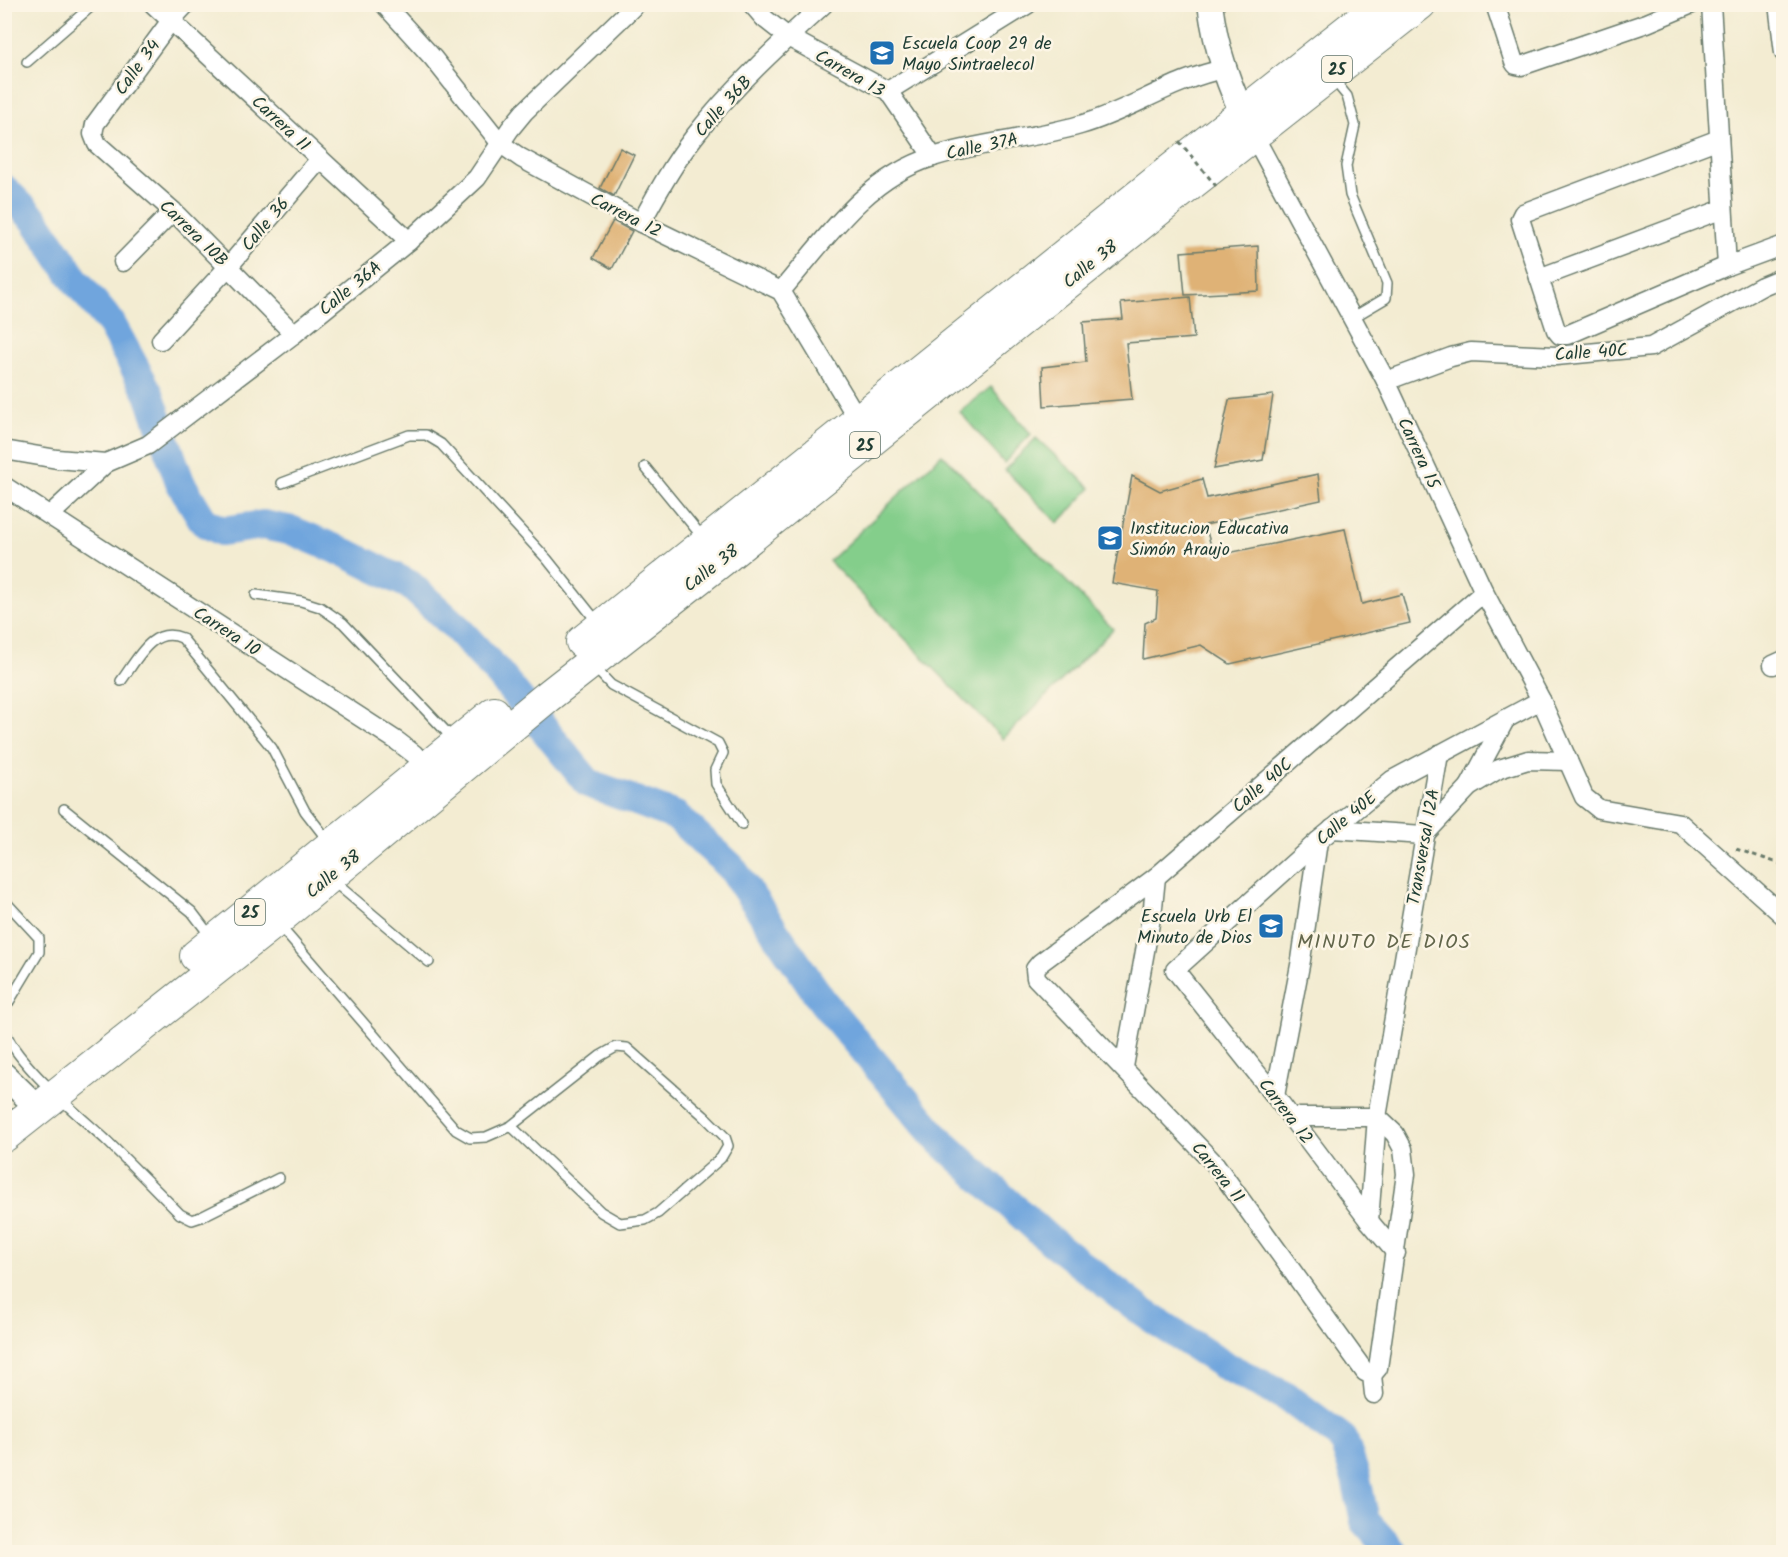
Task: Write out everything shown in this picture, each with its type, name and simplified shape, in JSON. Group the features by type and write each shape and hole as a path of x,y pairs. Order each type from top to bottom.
{"highway":[{"name":"Calle 38","path":"542,688 590,663 859,422 1167,173 1330,75 1420,4"},
{"name":"Calle 38","path":"21,1101 276,921 329,877 434,776 542,688 601,627 713,552 1248,124 1373,8"},
{"name":"Calle 38","path":"21,1101 331,845 434,776"}],"street":[{"name":"Carrera 11","path":"153,4 409,241"},
{"name":"Calle 34","path":"93,134 95,124 186,4"},
{"name":"Carrera 12","path":"384,4 433,58 501,144 539,170 640,223 781,291"},
{"name":"Calle 36A","path":"4,450 57,459 106,463 148,445 178,424 409,241 477,178 524,112 636,4"},
{"name":"Carrera 13","path":"752,4 765,19 788,37 888,91 933,157"},
{"name":"Calle 36B","path":"640,223 660,186 694,136 788,37 824,4"},
{"path":"888,91 1028,4"},
{"path":"1210,4 1217,49 1248,124"},
{"path":"1495,4 1514,62 1521,66 1647,23 1692,4"},
{"path":"1710,4 1727,266"},
{"path":"1778,4 1784,53"},
{"name":"Calle 37A","path":"781,291 855,205 881,182 933,157 1078,126 1136,104 1202,73 1224,69"},
{"name":"Carrera 15","path":"1248,124 1386,381 1484,592 1541,700 1584,797 1599,809 1680,823 1784,916"},
{"name":"Carrera 10B","path":"93,134 97,144 173,211 294,334"},
{"path":"1719,140 1523,213 1520,219 1556,330 1560,335 1567,335 1727,266 1784,245"},
{"name":"Calle 36","path":"161,340 229,266 320,159"},
{"path":"1539,278 1723,209"},
{"path":"123,262 173,211"},
{"name":"Calle 40C","path":"1386,381 1471,352 1556,356 1651,347 1762,286 1784,277"},
{"path":"781,291 859,422"},
{"path":"50,515 106,463"},
{"name":"Carrera 10","path":"4,486 397,741 434,776"},
{"name":"Calle 40C","path":"1035,969 1156,877 1484,592"},
{"name":"Calle 40E","path":"1175,970 1325,835 1392,780 1541,700"},
{"path":"1275,1096 1325,835 1425,835 1468,787 1504,720"},
{"name":"Transversal 12A","path":"1369,1221 1377,1117 1439,754"},
{"path":"1468,787 1499,770 1528,760 1568,761"},
{"path":"1124,1067 1153,906 1156,877"},
{"name":"Carrera 11","path":"1035,969 1036,978 1215,1164 1365,1372 1372,1374"},
{"name":"Carrera 12","path":"1175,970 1396,1253"},
{"path":"1291,1117 1377,1117 1395,1134 1403,1149 1406,1174 1378,1368 1372,1374 1374,1394"}],"lane":[{"path":"27,62 94,4"},
{"path":"1330,75 1347,96 1355,125 1346,166 1350,195 1387,283 1386,298 1352,318"},
{"path":"282,483 409,435 426,435 441,444 539,551 601,627"},
{"path":"645,467 713,552"},
{"path":"256,595 301,601 320,607 343,623 464,751"},
{"path":"121,681 154,639 162,634 182,638 272,748 305,811 331,845"},
{"path":"590,663 611,685 718,743 723,753 715,770 716,784 742,824"},
{"path":"64,809 192,912 215,942"},
{"path":"329,877 429,962"},
{"path":"4,900 39,938 39,952 4,1010"},
{"path":"276,921 456,1130 470,1138 486,1137 511,1125 600,1056 616,1047 627,1048 704,1116 725,1137 728,1146 721,1158 658,1213 645,1220 620,1223 601,1212 511,1125"},
{"path":"4,1026 12,1044 21,1101 105,1139 180,1214 192,1220 279,1178"}],"path":[{"path":"1179,141 1216,186"}],"green space":[{"path":"991,387 1031,434 1004,463 960,412"},
{"path":"1036,438 1091,488 1058,523 1005,470"},
{"path":"942,454 1113,629 1003,739 829,561"}],"building":[{"path":"620,148 634,155 614,196 600,188"},
{"path":"613,221 632,231 612,269 593,258"},
{"path":"1258,246 1259,291 1185,295 1181,252"},
{"path":"1190,297 1194,338 1126,343 1132,399 1044,406 1042,367 1086,362 1083,322 1123,319 1121,303"},
{"path":"1273,395 1263,460 1214,469 1229,400"},
{"path":"1318,474 1321,500 1205,525 1214,556 1345,529 1362,604 1402,594 1410,623 1230,664 1201,645 1143,659 1145,623 1156,618 1158,591 1112,583 1132,476 1160,491 1202,479 1207,498"}],"waterway":[{"path":"4,189 35,220 75,280 110,322 149,394 180,482 204,522 222,531 263,525 293,531 350,555 410,585 456,627 500,675 588,783 676,816 731,867 823,1002 937,1138 1046,1237 1141,1311 1222,1364 1287,1397 1343,1439 1356,1479 1365,1521 1393,1552"}],"place":[{"name":"Escuela Coop 29 de Mayo Sintraelecol","path":"882,53"},
{"name":"Institucion Educativa Simón Araujo","path":"1110,538"},
{"name":"Escuela Urb El Minuto de Dios","path":"1271,926"}],"district":[{"name":"MINUTO DE DIOS","path":"1384,941"}]}
